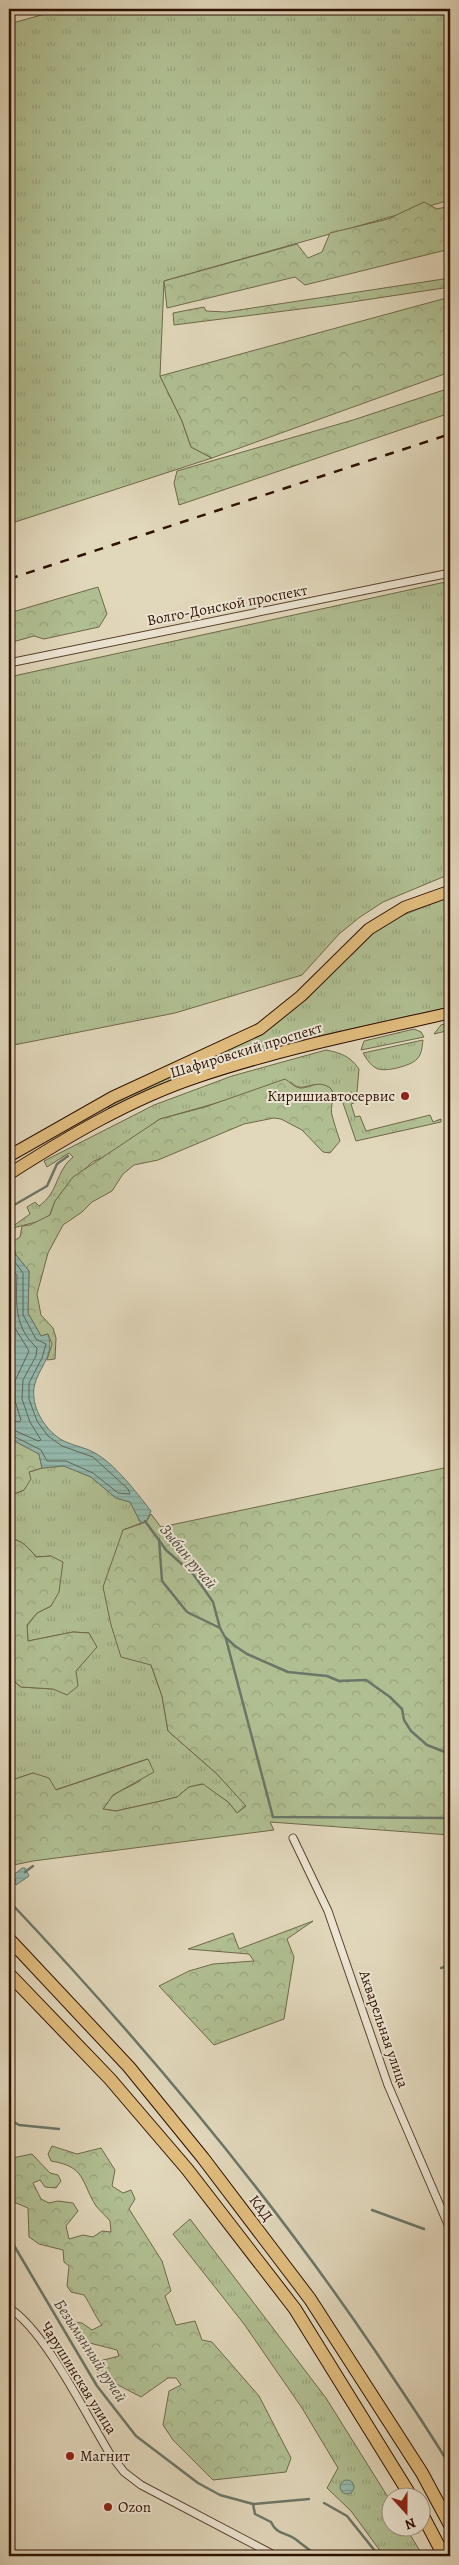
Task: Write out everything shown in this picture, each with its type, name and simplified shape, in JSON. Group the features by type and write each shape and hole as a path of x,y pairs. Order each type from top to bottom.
{"highway":[{"name":"КАД","path":"9,1939 129,2067 203,2158 310,2299 422,2473 450,2525"},
{"path":"9,1974 116,2087 187,2169 295,2309 406,2488"},
{"path":"432,2533 444,2556"}],"main road":[{"path":"9,1156 113,1097 260,1029 301,996 369,929 405,907 450,891"},
{"name":"Шафировский проспект","path":"9,1174 115,1113 196,1077 330,1040 450,1013"}],"street":[{"name":"Волго-Донской проспект","path":"9,663 450,573"},
{"name":"Акварельная улица","path":"293,1838 328,1911 388,2085 450,2229"},
{"name":"Чарушинская улица","path":"9,2308 20,2314 38,2334 106,2447 124,2472 141,2485 276,2556"}],"green space":[{"path":"63,9 450,9 450,200 164,281 160,376 182,421 191,447 212,458 9,524 9,24"},
{"path":"424,202 437,209 450,206 450,249 305,285 295,277 167,308 164,281 297,244 308,258 322,252 330,233 388,219"},
{"path":"450,278 450,287 332,305 174,325 173,313 204,307 206,311 226,312"},
{"path":"450,297 450,372 212,458 191,447 182,421 160,376"},
{"path":"450,388 450,413 179,505 174,483 177,471 353,420"},
{"path":"450,581 450,874 383,902 360,917 339,934 302,975 175,1013 14,1045 9,1032 9,677"},
{"path":"98,587 107,614 99,627 44,639 34,636 9,643 9,613"},
{"path":"450,897 450,1007 273,1046 182,1077 109,1108 108,1106 260,1035 361,942 390,920"},
{"path":"450,1022 450,1030 434,1034 441,1025"},
{"path":"414,1029 421,1032 424,1037 361,1050 364,1041"},
{"path":"423,1040 419,1057 414,1062 397,1068 385,1070 376,1068 363,1053"},
{"path":"326,1050 345,1056 359,1069 357,1092 359,1101 351,1104 355,1117 360,1116 366,1131 430,1115 433,1122 441,1119 441,1122 356,1141 342,1100 334,1096 331,1089 319,1085 298,1087 291,1082 160,1119 112,1153 92,1162 55,1201 50,1215 44,1220 9,1229 30,1214 27,1207 35,1202 39,1206 50,1195 63,1169 73,1157 69,1153 47,1167 44,1161 154,1105 232,1076"},
{"path":"285,1079 299,1088 321,1084 332,1090 331,1111 340,1141 330,1153 323,1152 302,1130 281,1119 274,1118 244,1124 158,1160 134,1165 123,1174 112,1191 92,1202 82,1212 63,1225 48,1253 37,1294 41,1315 53,1328 56,1338 55,1359 47,1360 52,1344 48,1334 41,1336 28,1313 29,1271 16,1255 12,1242 20,1237 22,1226 30,1225 50,1215 55,1201 73,1177 160,1119 205,1107"},
{"path":"9,1438 39,1454 42,1468 29,1472 31,1479 24,1490 9,1496"},
{"path":"64,1466 91,1477 116,1498 130,1502 141,1523 123,1530 151,1665 162,1696 168,1731 217,1774 246,1805 237,1813 228,1802 202,1784 189,1787 177,1797 116,1811 103,1809 113,1795 140,1781 147,1759 55,1790 33,1773 9,1781 11,1698 9,1677 21,1687 53,1689 76,1671 96,1647 89,1633 73,1632 28,1641 27,1626 37,1613 51,1606 51,1556 36,1557 21,1542 9,1539 9,1496 24,1490 29,1472 42,1468"},
{"path":"444,1468 450,1476 450,1835 270,1822 274,1830 33,1861 9,1866 9,1781 33,1773 49,1778 56,1790 148,1759 154,1772 113,1795 103,1809 116,1811 177,1797 189,1787 203,1784 228,1802 237,1813 246,1806 217,1774 168,1731 162,1696 151,1665 121,1657 111,1625 103,1587 123,1530 146,1522 151,1514 161,1527"},
{"path":"9,1539 21,1542 36,1557 51,1556 63,1562 59,1592 51,1606 37,1613 27,1625 28,1641 73,1632 89,1633 97,1647 76,1671 78,1686 67,1695 53,1689 21,1687 9,1677"},
{"path":"313,1921 287,1939 294,1957 284,2019 214,2045 159,1986 189,1971 213,1964 254,1961 249,1954 188,1949 233,1933 239,1949"},
{"path":"52,2146 77,2154 101,2148 115,2170 112,2186 123,2193 131,2190 135,2199 129,2209 162,2261 171,2291 165,2296 176,2325 195,2321 202,2340 212,2342 259,2396 291,2458 286,2472 213,2480 173,2440 163,2425 169,2391 181,2385 176,2378 168,2378 141,2397 99,2375 92,2363 119,2356 117,2350 78,2340 72,2331 73,2322 82,2323 92,2330 102,2325 84,2295 71,2292 67,2286 69,2266 64,2262 63,2250 39,2244 29,2237 28,2208 9,2200 9,2186 14,2182 9,2162 12,2158 32,2154 50,2173 58,2175 61,2181 56,2188 45,2187 40,2180 33,2183 41,2199 49,2203 58,2201 73,2203 78,2211 66,2226 69,2239 83,2235 93,2237 102,2231 111,2232 110,2221 96,2206 81,2176 71,2167 51,2161 48,2154"},
{"path":"190,2219 326,2398 382,2488 382,2538 412,2538 423,2556 384,2556 351,2511 327,2488 338,2468 302,2408 244,2324 173,2234"}],"water":[{"path":"16,1255 29,1271 28,1313 41,1336 48,1334 50,1343 49,1351 34,1389 35,1405 41,1418 49,1430 60,1439 95,1453 118,1471 151,1511 146,1522 141,1523 130,1502 116,1498 91,1477 64,1466 42,1468 39,1454 9,1438 9,1259"},
{"path":"22,1868 25,1868 29,1876 16,1885 11,1877"},
{"path":"344,2480 350,2480 354,2487 350,2494 344,2494 340,2490 340,2484"}],"waterway":[{"path":"9,1208 47,1186 57,1164 68,1156"},
{"name":"Зыбин ручей","path":"145,1521 166,1550 193,1574 204,1589 213,1602 220,1628 225,1637 235,1646 247,1654 288,1672 327,1676 339,1681 366,1680 390,1697 402,1709 404,1720 411,1731 427,1745 450,1754"},
{"path":"159,1539 162,1581 187,1612 220,1628"},
{"path":"226,1639 273,1817 450,1818"},
{"path":"25,1872 33,1866"},
{"path":"9,1886 15,1880"},
{"path":"9,1901 59,1954 155,2063 247,2176 335,2292 450,2466"},
{"path":"441,1968 450,1965"},
{"path":"9,2119 19,2125 59,2129"},
{"path":"372,2210 424,2229"},
{"name":"Безымянный ручей","path":"9,2237 97,2386 136,2436 198,2483 220,2495 253,2504 309,2499"},
{"name":"Безымянный ручей","path":"324,2503 347,2516 379,2556"},
{"path":"253,2504 255,2514 271,2522 276,2530 295,2539 319,2556"}],"railway":[{"path":"9,579 450,434"}],"place":[{"name":"Киришиавтосервис","path":"405,1096"},
{"name":"Магнит","path":"70,2456"},
{"name":"Ozon","path":"108,2507"}]}
